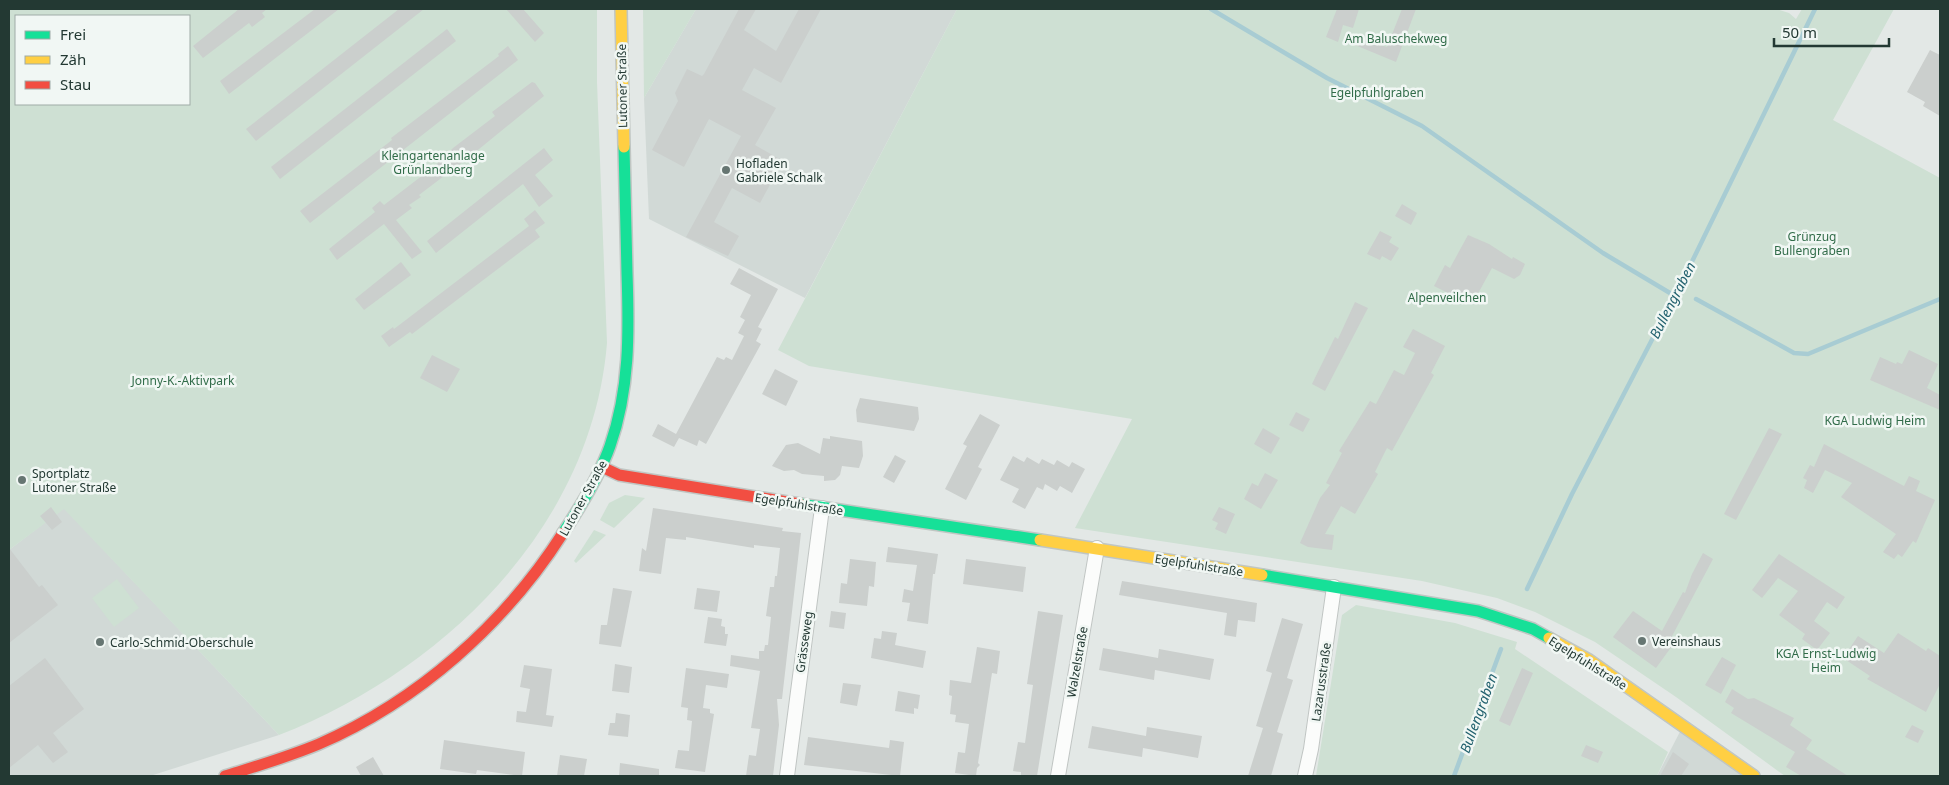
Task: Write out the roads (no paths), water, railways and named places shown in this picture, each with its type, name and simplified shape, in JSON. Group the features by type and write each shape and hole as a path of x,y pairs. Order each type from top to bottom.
{"street":[{"name":"Lutoner Straße","path":"225,776 330,739 389,707 443,669 484,632 528,585 557,545 602,467 622,400 628,346 620,9"},
{"name":"Egelpfuhlstraße","path":"602,467 619,474 822,508 1097,548 1478,611 1533,629 1589,660 1754,776"},
{"name":"Grässeweg","path":"786,776 822,508"},
{"name":"Walzelstraße","path":"1058,776 1097,548"},
{"name":"Lazarusstraße","path":"1305,776 1311,749 1334,587"}],"waterway":[{"name":"Egelpfuhlgraben","path":"1211,9 1327,78 1422,126 1603,253 1675,296"},
{"name":"Bullengraben","path":"1527,589 1572,494 1685,276 1815,9"},
{"path":"1696,299 1794,353 1808,354 1940,299"},
{"name":"Bullengraben","path":"1454,776 1501,649"}],"place":[{"name":"Hofladen Gabriele Schalk","path":"726,170"},
{"name":"Sportplatz Lutoner Straße","path":"22,480"},
{"name":"Vereinshaus","path":"1642,641"},
{"name":"Carlo-Schmid-Oberschule","path":"100,642"}],"park label":[{"name":"Am Baluschekweg","path":"1396,38"},
{"name":"Kleingartenanlage Grünlandberg","path":"433,162"},
{"name":"Grünzug Bullengraben","path":"1812,243"},
{"name":"Alpenveilchen","path":"1447,297"},
{"name":"Jonny-K.-Aktivpark","path":"183,380"},
{"name":"KGA Ludwig Heim","path":"1875,420"},
{"name":"KGA Ernst-Ludwig Heim","path":"1826,660"}]}
